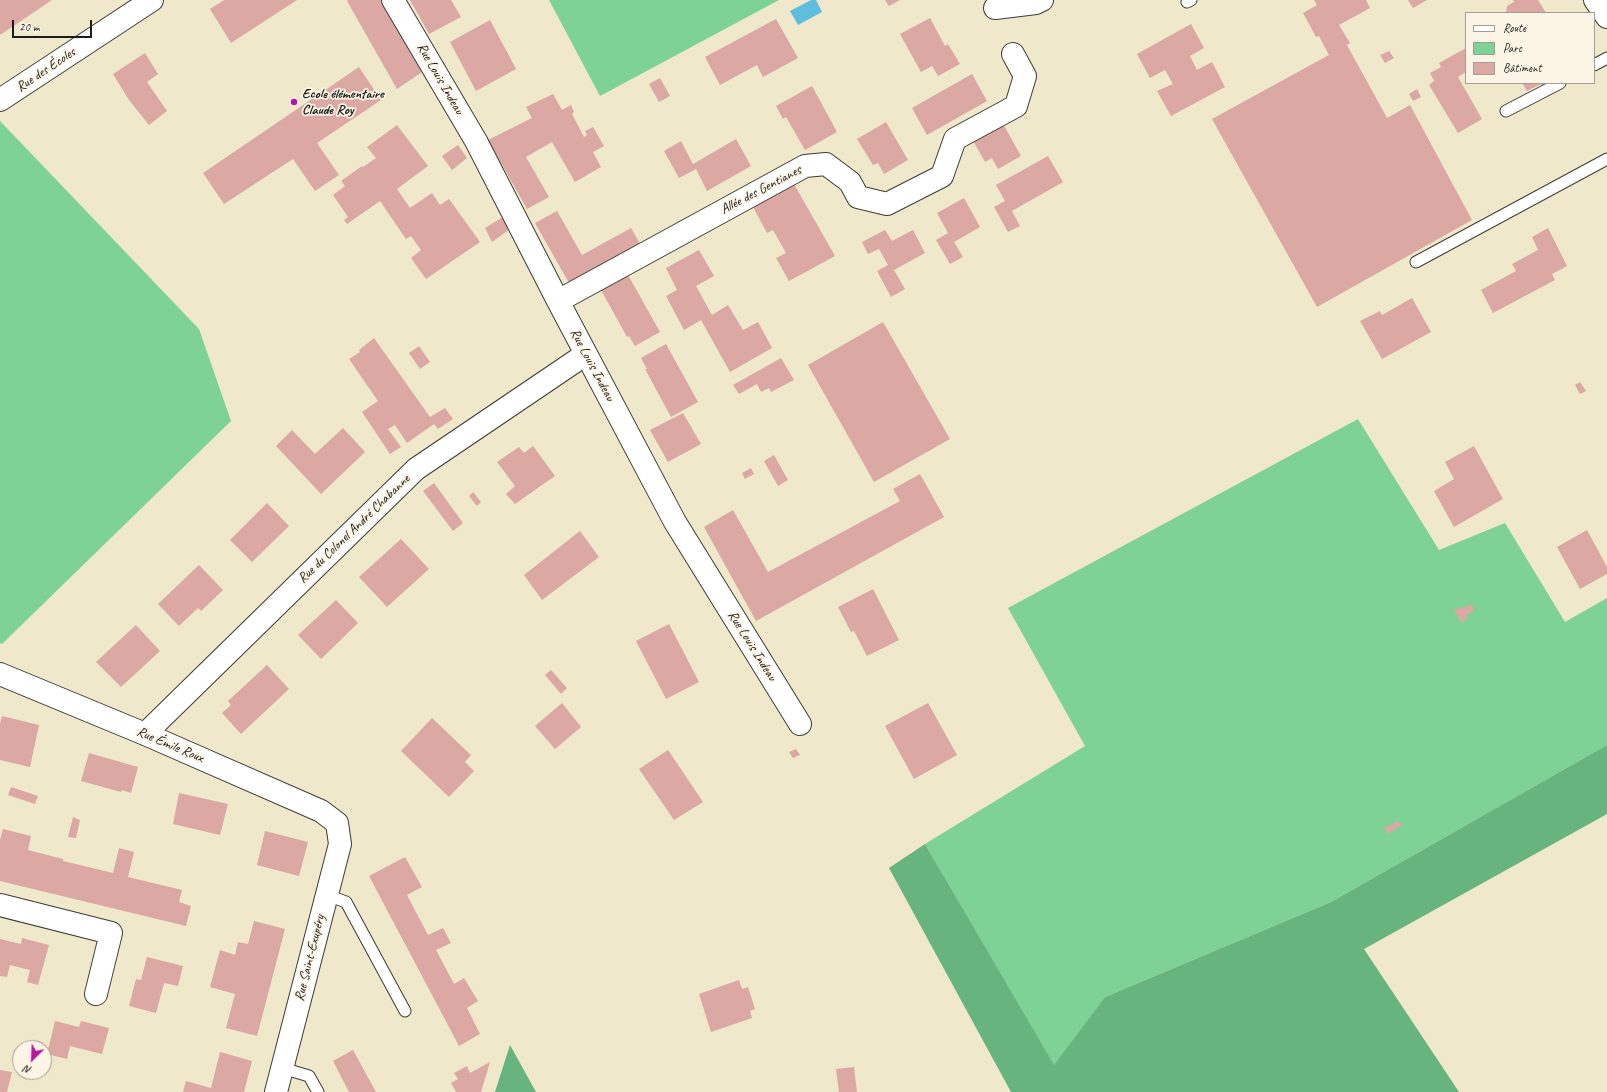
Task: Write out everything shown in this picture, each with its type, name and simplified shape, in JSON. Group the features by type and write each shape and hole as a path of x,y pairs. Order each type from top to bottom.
{"street":[{"name":"Rue des Écoles","path":"0,100 152,0"},
{"name":"Rue Louis Indeau","path":"393,0 476,141 558,301 675,522 800,724"},
{"path":"1595,0 1607,17"},
{"path":"995,8 1037,1"},
{"name":"Allée des Gentianes","path":"558,301 805,166 826,164 850,182 858,197 887,204 942,176 955,139 1016,106 1025,76 1013,54"},
{"name":"Rue du Colonel André Chabanne","path":"145,734 416,469 586,354"},
{"name":"Rue Émile Roux","path":"0,674 145,734 321,811 337,823"},
{"name":"Rue Saint-Exupéry","path":"276,1092 340,844 337,823"},
{"path":"0,905 111,933 96,994"}],"lane":[{"path":"1595,64 1607,58"},
{"path":"1506,111 1558,84"},
{"path":"1416,262 1607,159"},
{"path":"326,895 346,902 405,1011"},
{"path":"282,1068 309,1076 318,1092"}],"green space":[{"path":"549,0 779,0 600,96"},
{"path":"0,121 199,329 231,421 2,644 0,643"},
{"path":"1358,419 1439,550 1505,523 1565,622 1607,598 1607,745 1331,902 1105,997 1054,1066 925,844 1085,746 1008,608"},
{"path":"1607,745 1607,814 1364,949 1459,1092 1011,1092 889,868 925,844 1054,1065 1105,997 1331,902"},
{"path":"510,1045 536,1092 495,1092"}],"water":[{"path":"811,0 816,0 822,12 798,25 790,11"}],"building":[{"path":"0,0 52,0 0,35"},
{"path":"224,0 297,0 231,43 210,9"},
{"path":"382,0 422,72 397,89 347,1"},
{"path":"410,0 451,0 461,17 429,34"},
{"path":"885,0 900,0 889,6"},
{"path":"1314,0 1366,0 1370,8 1339,25 1350,43 1347,45 1387,118 1410,105 1472,220 1317,307 1212,119 1329,55 1319,36 1316,37 1303,13 1317,5"},
{"path":"1408,0 1427,0 1413,8"},
{"path":"1513,0 1538,0 1545,12 1506,12 1507,6 1514,2"},
{"path":"930,18 945,46 948,44 960,64 938,76 932,66 921,72 900,34"},
{"path":"776,19 798,58 763,77 757,65 720,85 705,57"},
{"path":"490,20 516,69 476,91 450,42"},
{"path":"1191,24 1204,48 1190,56 1197,70 1212,62 1225,87 1171,116 1157,91 1173,84 1165,70 1150,78 1137,54"},
{"path":"1465,49 1465,73 1458,77 1482,119 1458,133 1429,85 1434,81 1430,73 1441,67 1439,63"},
{"path":"1389,51 1394,58 1385,63 1380,55"},
{"path":"145,53 158,74 147,82 167,111 149,125 129,100 113,74"},
{"path":"359,67 381,100 317,143 339,175 315,191 293,159 224,204 203,173"},
{"path":"972,74 987,101 927,135 912,108"},
{"path":"660,78 670,96 659,102 649,84"},
{"path":"1523,84 1541,84 1527,91"},
{"path":"1541,84 1549,84 1542,87"},
{"path":"812,86 837,132 805,150 786,117 783,119 776,106"},
{"path":"1417,89 1421,97 1413,101 1409,94"},
{"path":"553,94 562,110 571,105 574,112 572,114 584,137 587,135 585,131 593,127 604,146 593,152 601,167 575,182 552,142 526,157 549,197 527,209 488,140 532,118 526,107"},
{"path":"886,122 908,160 884,174 878,163 873,165 857,139"},
{"path":"1002,122 1021,156 998,169 992,158 985,162 972,139"},
{"path":"397,125 428,166 397,189 410,208 432,193 440,205 449,199 480,242 426,279 411,258 421,250 411,236 406,239 380,201 347,224 344,220 348,217 333,195 345,186 341,181 376,158 367,147"},
{"path":"736,139 751,166 707,191 696,169 679,178 664,151 681,141 693,164"},
{"path":"458,145 467,158 452,170 442,156"},
{"path":"1048,156 1063,182 1012,211 1020,226 1008,232 994,207 1005,201 996,185"},
{"path":"794,184 835,256 789,281 776,258 786,253 773,230 767,233 753,207"},
{"path":"964,198 980,227 954,242 963,257 950,264 936,240 948,233 937,213"},
{"path":"557,211 582,255 631,228 640,244 569,283 535,223"},
{"path":"503,217 510,229 492,242 485,228"},
{"path":"1548,228 1567,266 1552,274 1555,280 1493,313 1481,290 1516,271 1512,264 1538,250 1532,237"},
{"path":"885,230 892,241 913,230 925,253 894,270 905,289 891,297 877,271 888,265 879,249 868,254 862,242"},
{"path":"699,250 714,276 696,286 712,315 728,305 743,330 758,322 772,348 730,372 701,320 684,330 666,296 677,290 666,268"},
{"path":"628,275 660,332 635,346 629,336 627,337 601,290"},
{"path":"1412,298 1431,332 1382,359 1360,321 1380,311 1382,315"},
{"path":"883,322 950,439 874,482 808,365"},
{"path":"374,338 430,417 445,408 453,419 438,429 434,424 407,443 395,425 388,429 401,447 390,454 362,412 378,401 349,359 360,352 359,350"},
{"path":"666,344 698,402 671,417 645,369 647,369 641,358"},
{"path":"419,346 430,362 420,369 409,353"},
{"path":"781,358 794,380 771,392 769,388 761,392 757,384 739,394 733,385"},
{"path":"1580,382 1586,391 1580,394 1575,385"},
{"path":"683,413 701,444 668,462 650,430"},
{"path":"343,428 365,452 321,494 276,446 292,430 315,454"},
{"path":"533,446 555,476 515,504 506,494 515,486 497,462 519,447 524,453"},
{"path":"1474,446 1503,499 1454,527 1434,491 1454,479 1445,462"},
{"path":"774,455 788,480 778,486 764,461"},
{"path":"751,468 754,474 745,479 742,473"},
{"path":"920,474 944,517 756,621 704,527 733,510 768,572 900,501 893,489"},
{"path":"434,483 463,523 453,531 423,491"},
{"path":"473,492 481,502 477,506 469,496"},
{"path":"267,503 289,526 252,562 230,540"},
{"path":"1587,530 1607,567 1607,574 1580,589 1557,547"},
{"path":"580,531 599,557 542,600 524,575"},
{"path":"401,539 429,569 387,607 359,577"},
{"path":"199,565 223,590 201,611 198,608 179,626 158,604"},
{"path":"873,589 899,640 867,656 854,631 851,632 838,607"},
{"path":"336,600 358,623 321,659 298,635"},
{"path":"1471,604 1475,610 1466,615 1468,618 1461,622 1454,610"},
{"path":"669,624 699,682 666,699 636,641"},
{"path":"136,625 160,651 121,687 96,662"},
{"path":"267,665 289,689 241,734 222,713 231,705 228,701"},
{"path":"551,670 567,688 561,694 545,675"},
{"path":"562,703 581,727 555,749 535,726"},
{"path":"928,703 957,755 914,779 885,726"},
{"path":"2,716 39,725 30,767 0,760 0,724"},
{"path":"432,718 471,755 465,762 474,771 449,797 401,751"},
{"path":"796,749 800,755 793,758 789,752"},
{"path":"668,750 703,802 674,820 639,769"},
{"path":"89,753 138,767 131,793 122,790 121,792 81,781"},
{"path":"11,787 38,796 35,804 8,795"},
{"path":"179,793 228,804 220,835 173,824"},
{"path":"73,817 80,820 76,838 68,837"},
{"path":"1398,821 1402,825 1388,834 1384,828"},
{"path":"3,829 31,836 28,850 63,859 63,861 113,873 119,848 134,852 128,877 182,890 179,902 191,906 186,926 0,881 0,840"},
{"path":"265,831 308,842 299,876 257,865"},
{"path":"405,857 422,887 407,895 428,935 443,928 451,943 436,950 454,984 464,978 478,1001 467,1008 480,1034 459,1046 369,876"},
{"path":"254,921 285,929 257,1036 226,1028 235,994 210,987 220,950 235,955 238,942 248,944"},
{"path":"22,938 49,945 38,985 27,982 30,970 10,965 7,977 0,976 0,939 21,944"},
{"path":"147,957 183,966 178,986 164,983 156,1013 129,1006 136,979 141,980"},
{"path":"739,980 742,989 748,987 755,1009 750,1011 752,1018 711,1032 699,994"},
{"path":"55,1021 79,1027 81,1021 109,1028 102,1054 70,1046 67,1059 52,1055 52,1040 50,1040"},
{"path":"353,1050 376,1092 349,1092 333,1061"},
{"path":"220,1052 252,1061 244,1092 183,1092 186,1081 211,1088"},
{"path":"490,1062 481,1092 456,1092 451,1083 458,1079 454,1073 467,1066 470,1073"},
{"path":"854,1067 857,1092 839,1092 836,1069"},
{"path":"0,1070 12,1072 7,1092 0,1092"}],"place":[{"name":"Ecole élémentaire Claude Roy","path":"294,102"}]}
